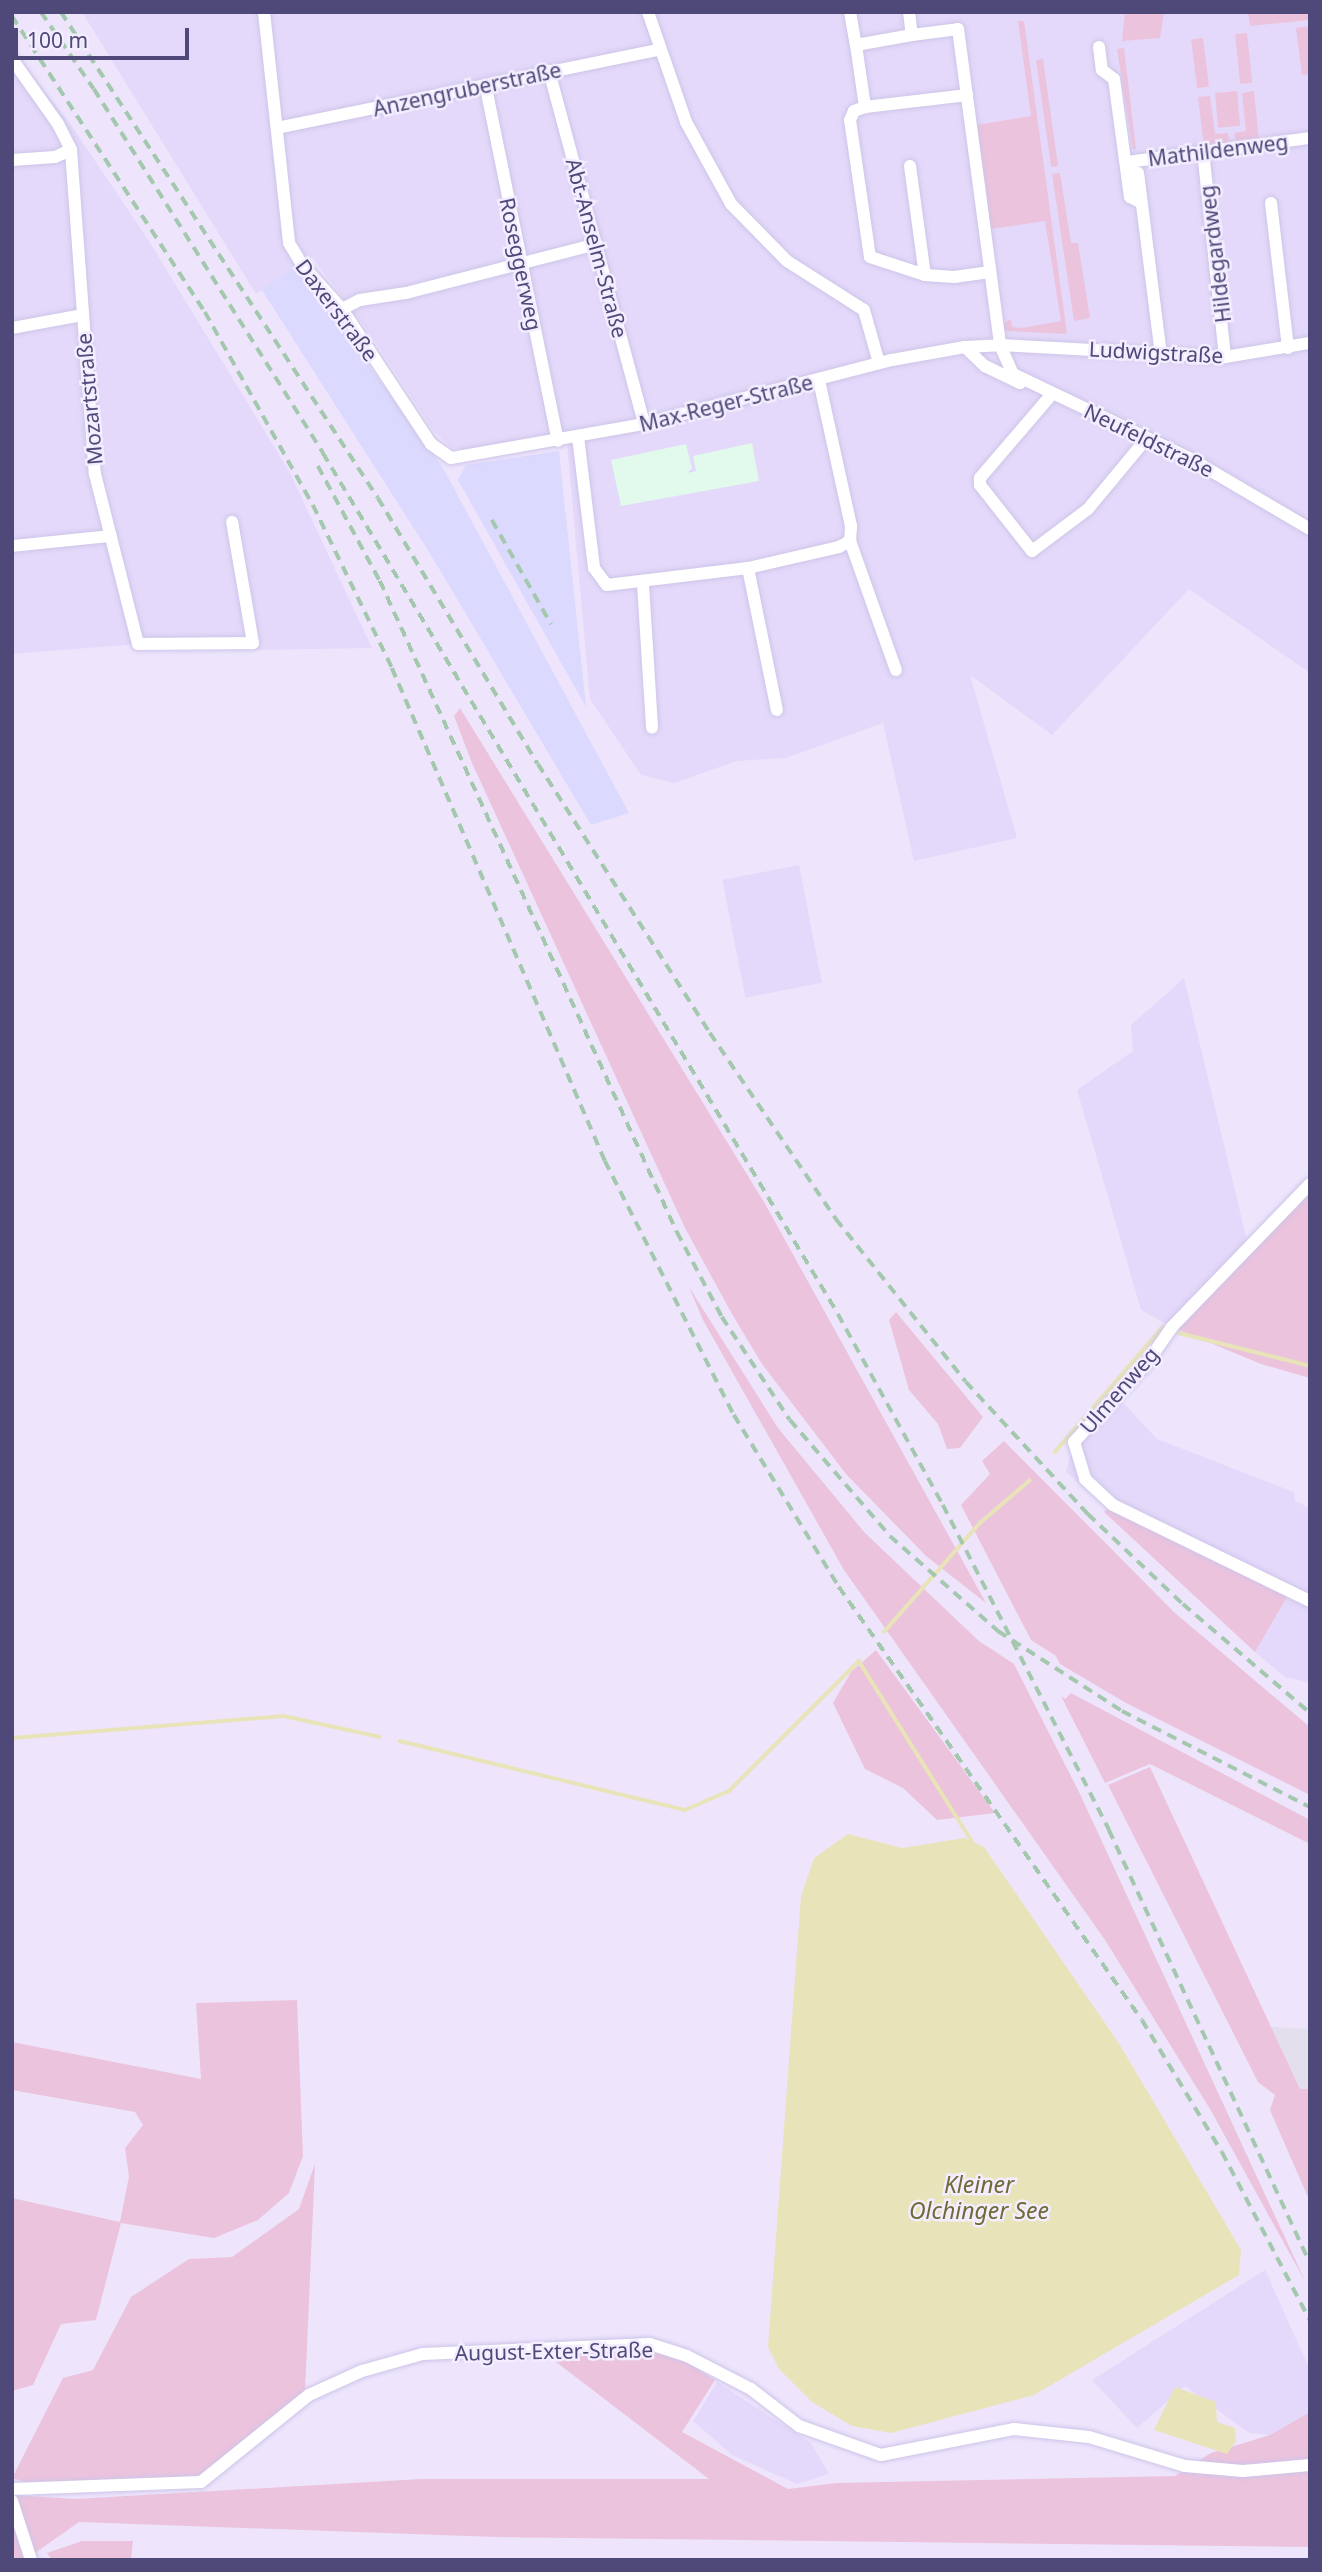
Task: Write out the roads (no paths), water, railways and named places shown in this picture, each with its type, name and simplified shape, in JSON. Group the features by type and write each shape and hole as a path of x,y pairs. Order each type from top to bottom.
{"street":[{"name":"Daxerstraße","path":"264,12 277,128 282,206 289,243 303,266 342,309 431,444 451,458"},
{"path":"648,12 658,50 686,122 731,204 787,261 864,310 879,363"},
{"path":"850,12 865,107"},
{"path":"909,12 912,35"},
{"path":"856,45 958,29 1000,345"},
{"path":"1099,47 1102,70 1114,79 1130,197 1140,202 1161,354"},
{"name":"Anzengruberstraße","path":"277,128 486,88 549,71 658,50"},
{"path":"12,59 58,124 71,150 55,157 12,160"},
{"name":"Abt-Anselm-Straße","path":"549,71 644,424"},
{"name":"Roseggerweg","path":"486,88 558,441"},
{"path":"967,95 865,107 854,111 850,120 870,257 925,275 954,277 990,272"},
{"name":"Mathildenweg","path":"1127,165 1203,151 1310,138"},
{"name":"Mozartstraße","path":"71,150 95,474 138,645 253,643 232,522"},
{"name":"Hildegardweg","path":"1203,151 1225,357"},
{"path":"910,166 925,275"},
{"path":"1271,203 1288,348"},
{"path":"342,309 360,300 597,244"},
{"path":"12,328 83,315"},
{"name":"Ludwigstraße","path":"1000,345 1225,357 1310,343"},
{"name":"Max-Reger-Straße","path":"451,458 644,424 879,363 965,347 1000,345"},
{"name":"Neufeldstraße","path":"1000,345 1005,365 1031,385 1147,438 1269,501 1310,529"},
{"path":"965,347 1004,378 1031,385"},
{"path":"819,380 852,526 850,541 896,670"},
{"path":"1052,394 980,478 985,491 1032,551 1088,509 1147,438"},
{"path":"578,437 598,578 607,586 643,584 748,568 850,541"},
{"path":"12,546 110,536"},
{"path":"748,568 777,710"},
{"path":"643,584 652,728"},
{"name":"Ulmenweg","path":"1310,1184 1172,1327 1147,1363 1074,1442 1085,1479 1113,1505 1310,1601"},
{"name":"August-Exter-Straße","path":"12,2489 201,2482 309,2395 362,2371 424,2354 650,2344 687,2356 751,2389 799,2426 881,2455 1014,2428 1089,2437 1185,2466 1243,2471 1310,2465"},
{"path":"12,2501 31,2560"}],"water":[{"name":"Kleiner Olchinger See","path":"848,1834 902,1848 964,1838 984,1847 1120,2045 1241,2250 1239,2275 1034,2395 891,2433 852,2426 812,2402 779,2369 768,2347 801,1896 814,1858"},
{"path":"1175,2387 1216,2402 1217,2422 1235,2428 1236,2441 1227,2454 1154,2430"}],"waterway":[{"path":"1055,1452 1162,1328"},
{"path":"1179,1333 1310,1366"},
{"path":"884,1632 980,1523 1029,1481"},
{"path":"400,1741 685,1810 729,1791 859,1661 972,1841"},
{"path":"12,1738 284,1716 380,1737"}],"railway":[{"path":"41,12 94,89 323,453 838,1314 943,1505 1109,1830 1310,2263"},
{"path":"61,12 378,498 538,764 710,1033 836,1219 966,1382 1088,1514 1183,1604 1310,1713"},
{"path":"12,16 205,312 313,505 392,668 605,1161 734,1415 839,1587 1142,2020 1222,2152 1310,2320"},
{"path":"318,466 380,581 677,1232 722,1317 790,1420 890,1536 998,1631 1122,1711 1310,1807"},
{"path":"492,520 551,624"}]}
